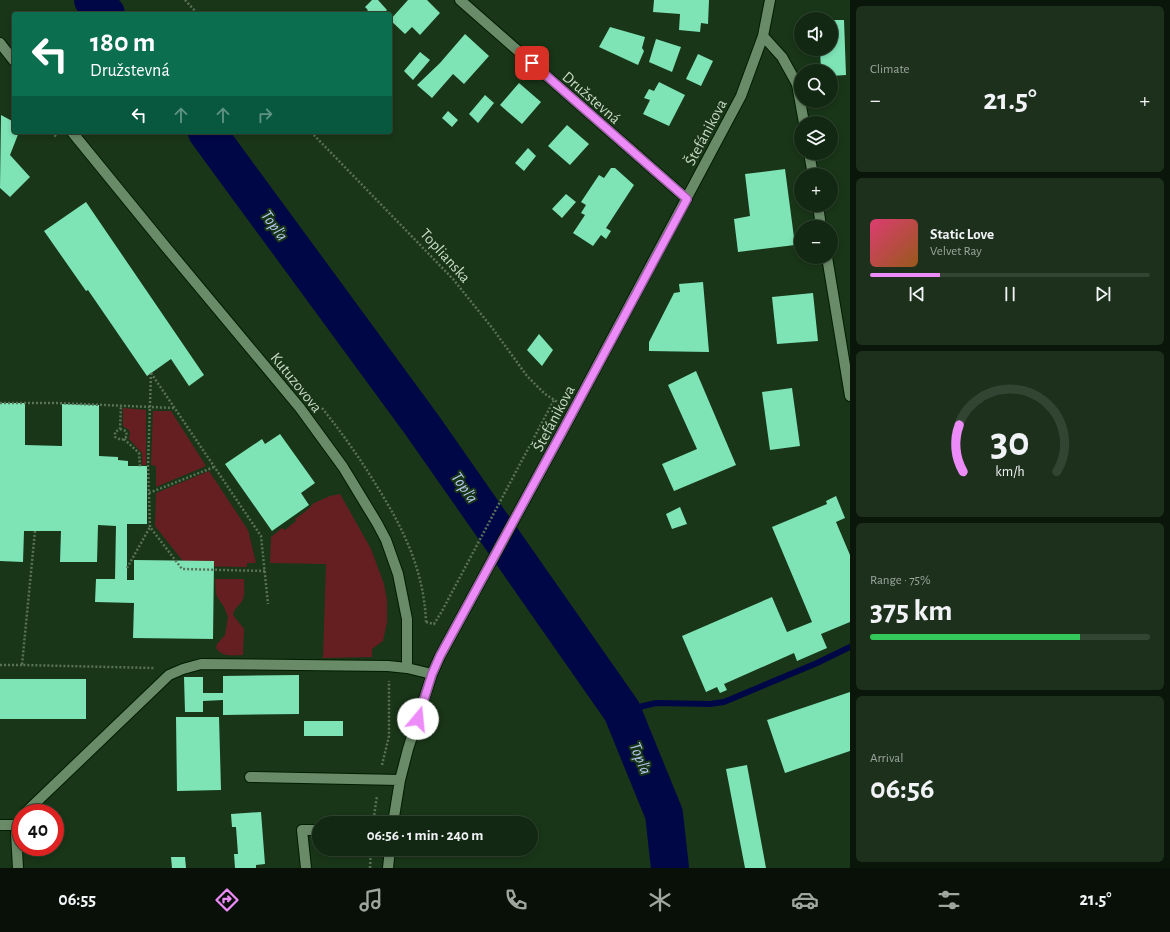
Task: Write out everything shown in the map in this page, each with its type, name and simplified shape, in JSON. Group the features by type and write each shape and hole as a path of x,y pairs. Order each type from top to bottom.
{"street":[{"name":"Družstevná","path":"460,0 687,199"},
{"name":"Štefánikova","path":"394,816 400,780 408,748 432,674 440,656 562,432 741,96 763,36 770,0"},
{"path":"763,36 782,58 797,84 803,116"},
{"path":"0,44 12,59"},
{"name":"Kutuzovova","path":"74,134 300,408 343,467 386,540 398,574 407,619 407,668"},
{"path":"828,264 850,396"},
{"path":"34,804 169,675 183,669 202,664 388,666 407,668 432,674"},
{"path":"250,777 400,780"},
{"path":"0,825 12,823"},
{"path":"306,868 302,830 312,830"},
{"path":"17,856 18,868"},
{"path":"388,868 389,856"}],"path":[{"path":"184,0 196,12"},
{"name":"Toplianska","path":"313,134 454,279 494,329 527,376 554,400 434,624 426,622"},
{"path":"127,568 150,527 148,466 151,373 261,536 268,604"},
{"path":"0,403 57,403 174,408"},
{"path":"120,429 121,406"},
{"path":"120,429 115,432 115,437 121,440 124,439 139,453 140,467"},
{"path":"120,429 126,431 126,436 124,439"},
{"path":"149,492 214,467"},
{"path":"150,527 182,569 265,571"},
{"path":"22,665 35,531"},
{"path":"0,665 183,669"},
{"path":"374,816 379,779 389,736 389,678"},
{"path":"370,868 371,856"}],"shaded area":[{"path":"123,408 146,410 146,465 142,465 142,453 129,439 129,430 123,426"},
{"path":"153,411 171,411 206,466 156,487 156,466 151,465"},
{"path":"209,471 248,530 256,563 247,563 247,567 187,566 155,526 156,493"},
{"path":"340,494 371,549 384,584 387,601 387,622 383,641 372,649 372,657 323,658 326,564 270,563 271,537 282,528 285,530 296,521 295,519 314,503 330,496"},
{"path":"215,579 244,579 243,599 233,615 244,629 243,655 225,655 216,648 217,644 225,635 228,617 216,594"}],"building":[{"path":"372,0 378,0 387,10 385,12 366,12 368,10 365,7"},
{"path":"408,0 427,0 440,13 420,35 412,27 405,34 392,22 392,18"},
{"path":"654,0 709,0 708,24 701,23 700,32 679,30 680,14 653,12"},
{"path":"838,20 844,20 846,75 838,76 838,64 821,64 820,56 838,56"},
{"path":"610,27 645,37 642,48 644,51 638,65 599,47"},
{"path":"465,34 489,56 464,84 453,74 432,98 417,85 440,63"},
{"path":"656,39 681,47 672,72 649,62"},
{"path":"420,52 430,60 413,80 404,71"},
{"path":"698,54 713,61 701,86 686,79"},
{"path":"659,82 685,95 669,126 643,114 650,100 644,98 649,89 654,91"},
{"path":"519,83 541,102 522,124 500,105"},
{"path":"485,95 494,103 478,123 469,114"},
{"path":"448,111 458,120 452,127 442,118"},
{"path":"1,115 12,121 12,134 18,134 10,155 30,177 10,197 0,188"},
{"path":"567,125 589,144 570,165 548,146"},
{"path":"528,148 536,156 524,171 515,163"},
{"path":"611,168 615,168 634,185 606,228 611,231 606,239 601,235 593,246 573,233 585,215 581,213 586,205 581,202 599,175 604,178"},
{"path":"785,169 794,245 738,252 734,219 750,216 745,174"},
{"path":"566,194 576,202 562,218 552,209"},
{"path":"86,202 204,375 189,386 171,359 147,376 88,290 86,291 44,231"},
{"path":"703,282 709,352 649,351 649,342 674,293 680,292 679,284"},
{"path":"813,293 818,341 777,344 772,297"},
{"path":"539,334 553,350 542,366 527,350"},
{"path":"696,371 736,465 674,491 662,464 697,449 668,385"},
{"path":"792,388 800,446 770,450 762,392"},
{"path":"0,403 25,403 25,445 62,446 62,404 99,405 99,456 118,457 118,460 128,461 128,466 147,466 147,524 127,524 127,580 134,580 134,560 214,561 213,639 133,638 134,603 95,602 96,579 115,579 116,526 98,525 97,562 60,562 61,531 24,531 23,562 0,561"},
{"path":"280,434 315,483 301,493 309,505 272,531 225,464 262,439 265,444"},
{"path":"836,496 845,518 836,522 850,555 850,622 821,634 827,648 797,661 794,653 724,684 727,690 720,693 717,687 706,692 682,636 772,597 787,632 812,622 772,527 827,504 826,501"},
{"path":"680,507 687,524 672,529 666,514"},
{"path":"299,675 299,714 223,715 223,700 203,701 203,712 185,712 184,677 203,677 203,693 223,693 223,676"},
{"path":"0,679 86,679 86,719 0,719"},
{"path":"850,692 850,751 785,773 767,720"},
{"path":"176,717 219,717 221,790 177,791"},
{"path":"304,721 343,721 343,736 304,736"},
{"path":"747,765 766,868 745,868 726,769"},
{"path":"261,812 265,864 256,865 256,868 235,868 234,854 238,854 236,827 232,827 231,814"},
{"path":"171,857 185,857 186,868 172,868"}],"waterway":[{"name":"Topľa","path":"93,0 104,12"},
{"name":"Topľa","path":"208,134 422,425 622,711 664,814 670,868"},
{"path":"622,711 656,703 710,704 724,702 817,663 850,647"}],"route":[{"path":"418,719 432,674 440,656 687,199 678,193 532,63"}]}
